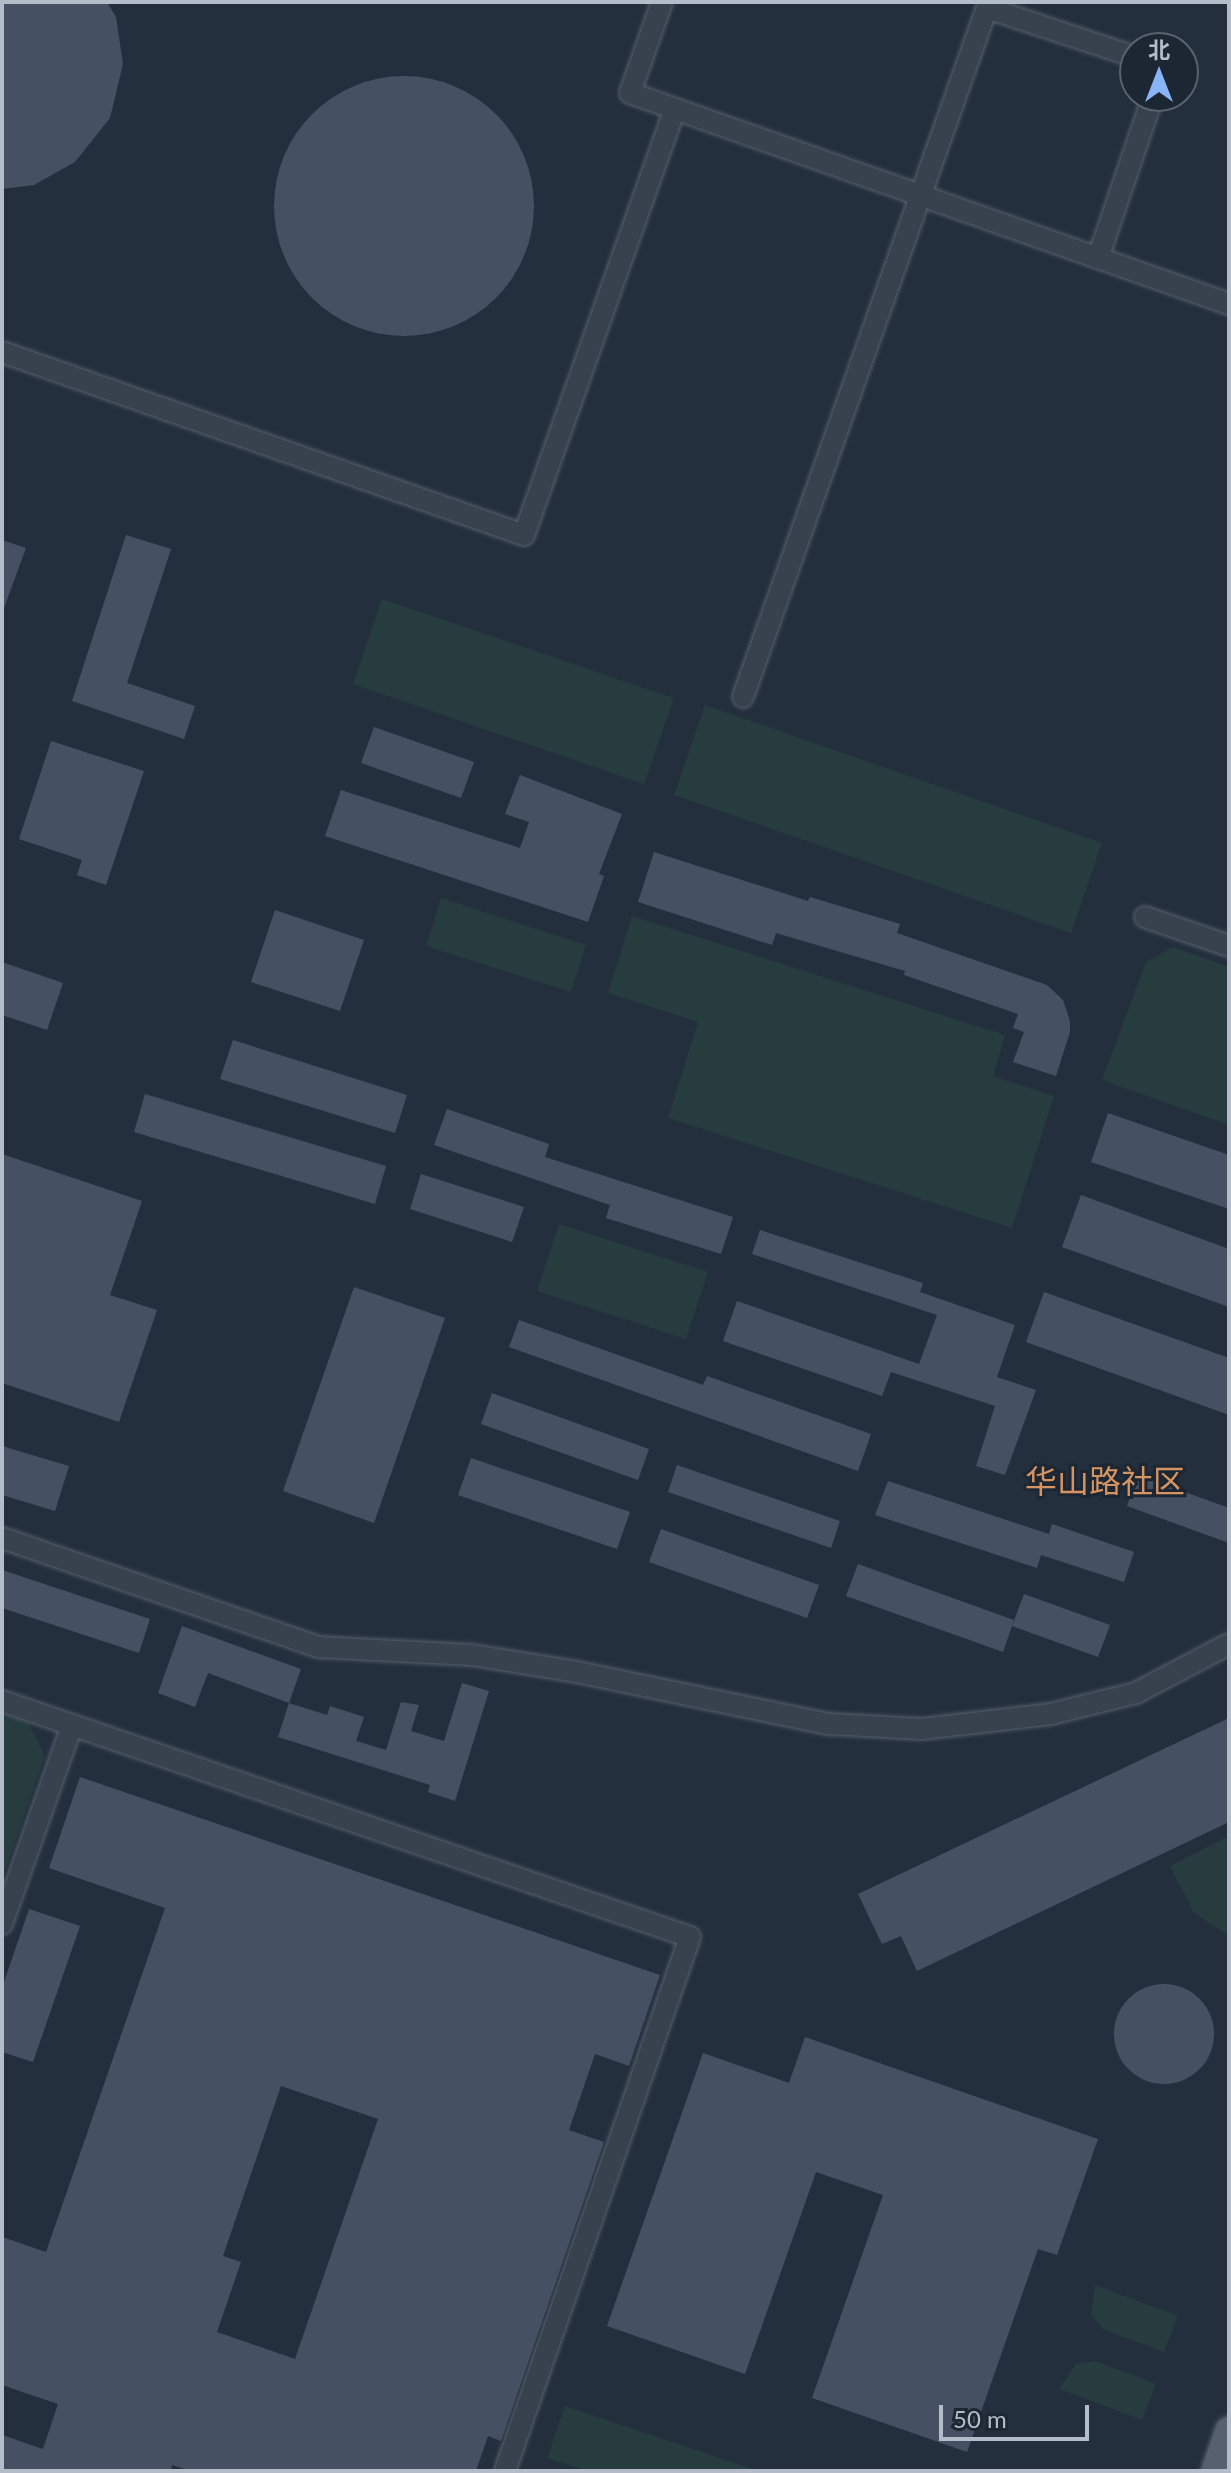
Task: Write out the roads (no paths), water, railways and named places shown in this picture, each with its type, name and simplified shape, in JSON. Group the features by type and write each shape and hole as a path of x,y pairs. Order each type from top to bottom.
{"main road":[{"path":"1215,2471 1229,2430"}],"street":[{"path":"662,2 630,93 1229,304"},
{"path":"743,697 988,5 1119,51"},
{"path":"2,352 524,535 675,109"},
{"path":"1098,258 1148,112"},
{"path":"1145,917 1229,946"},
{"path":"2,1538 318,1647 472,1655 577,1672 829,1724 922,1729 1051,1714 1136,1693 1229,1644"},
{"path":"2,1701 690,1937 505,2471"},
{"path":"2,1924 72,1725"}],"district":[{"name":"华山路社区","path":"1105,1481"}]}
